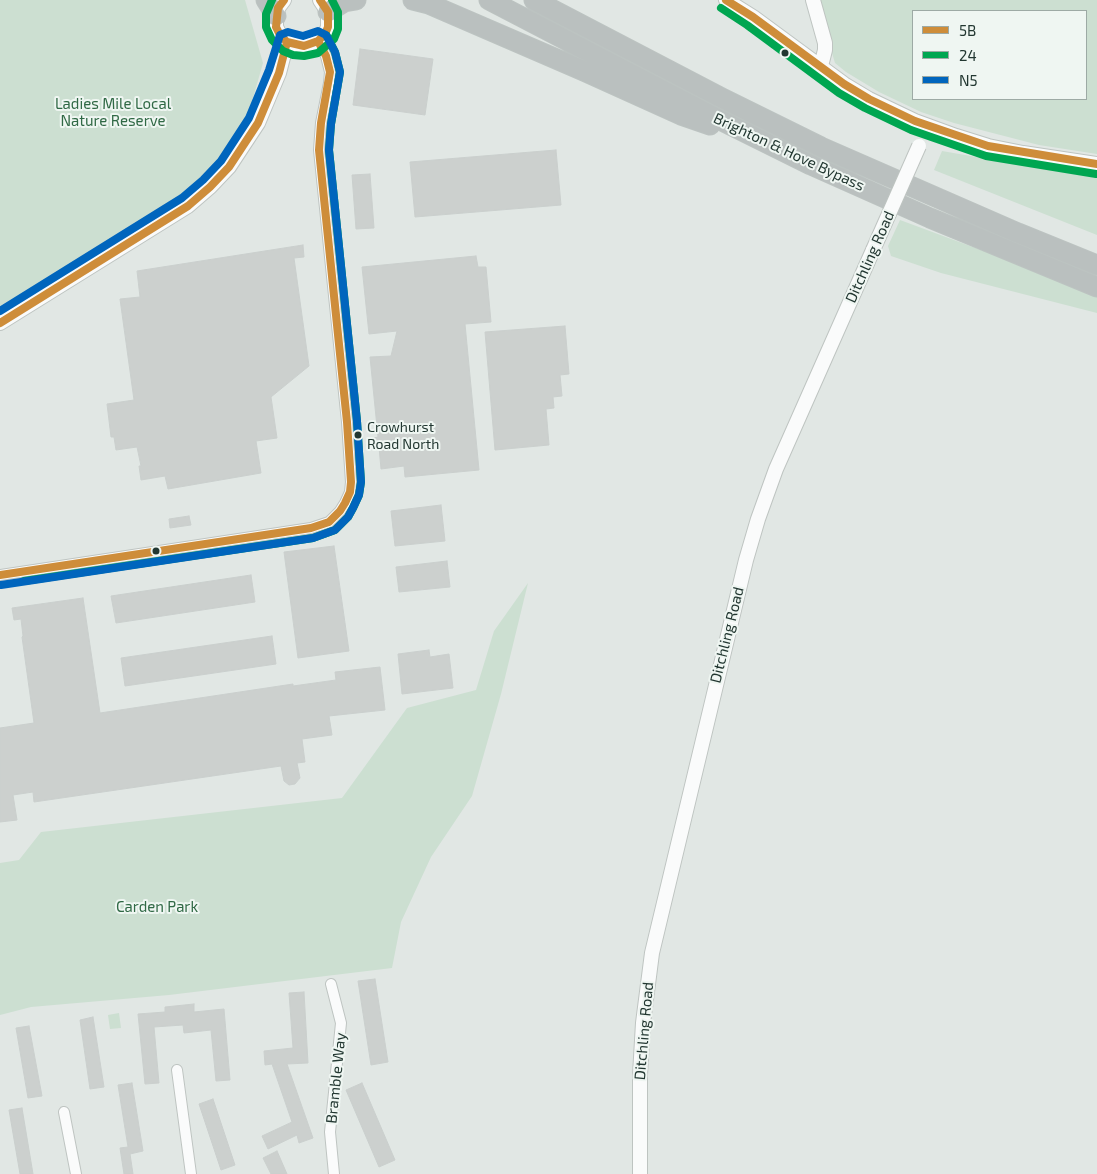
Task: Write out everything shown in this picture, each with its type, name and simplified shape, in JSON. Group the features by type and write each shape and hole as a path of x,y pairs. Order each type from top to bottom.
{"highway":[{"path":"324,6 356,0"},
{"path":"413,0 430,4 584,70 681,115 764,142"},
{"name":"Brighton & Hove Bypass","path":"489,0 764,142 930,218 1097,287"},
{"name":"Brighton & Hove Bypass","path":"534,0 722,98 821,146 1018,233 1097,265"}],"street":[{"path":"726,0 753,17 844,84 869,99 926,126 988,146 1097,164"},
{"path":"813,0 825,43 820,66"},
{"path":"275,5 276,27 280,35 287,42 304,46 313,44 325,34 328,27 324,6"},
{"path":"0,575 312,528 329,522 340,511 348,497 351,482 347,422 319,150 321,123 330,72 326,56 318,41"},
{"path":"0,323 167,220 188,206 210,187 229,167 248,141 258,123 279,73 287,42"},
{"name":"Ditchling Road","path":"640,1174 640,1075 643,1023 652,953 743,569 776,469 919,146 926,126"},
{"name":"Bramble Way","path":"331,984 341,1023 330,1132 334,1174"},
{"path":"177,1070 191,1174"},
{"path":"64,1112 76,1174"}],"green space":[{"name":"Ladies Mile Local Nature Reserve","path":"0,0 245,0 263,63 243,133 179,209 0,316"},
{"path":"816,0 1097,0 1097,154 1039,145 954,123 921,112 879,92 835,63"},
{"path":"942,151 1097,178 1097,235 934,170"},
{"path":"900,220 1097,293 1097,313 941,273 891,256 888,246"},
{"name":"Carden Park","path":"528,583 501,694 472,796 431,857 401,922 392,968 169,995 31,1007 0,1015 0,863 19,860 41,832 342,798 407,708 476,690 494,631"},
{"path":"119,1013 121,1028 110,1029 108,1015"}],"building":[{"path":"360,49 433,59 425,115 353,105"},
{"path":"556,150 561,205 415,217 410,162"},
{"path":"370,174 374,228 356,229 352,175"},
{"path":"303,245 304,257 294,258 309,366 271,397 277,438 256,441 261,473 168,489 165,476 141,480 139,466 141,466 137,447 116,450 114,437 111,437 107,404 134,400 120,299 140,297 137,271"},
{"path":"476,256 478,267 486,267 491,322 465,324 479,470 405,477 404,466 381,469 379,447 376,448 374,438 378,437 370,357 391,356 397,331 369,334 362,267"},
{"path":"565,326 569,374 560,375 562,396 553,397 554,408 546,409 549,445 495,450 485,332"},
{"path":"441,505 445,541 395,546 391,511"},
{"path":"189,516 191,525 170,528 169,519"},
{"path":"334,546 349,651 298,658 284,552"},
{"path":"447,561 450,587 399,592 396,567"},
{"path":"251,575 255,602 116,623 111,596"},
{"path":"83,598 100,713 293,684 293,686 336,680 335,672 380,667 385,710 329,716 332,735 302,739 305,762 297,763 300,778 295,784 289,785 284,781 281,766 34,802 33,792 13,795 17,820 0,822 0,728 34,723 21,619 14,620 12,608"},
{"path":"272,636 276,664 125,686 121,658"},
{"path":"429,650 430,657 449,654 453,688 402,694 398,654"},
{"path":"375,979 388,1062 371,1065 358,981"},
{"path":"304,992 308,1063 287,1064 313,1138 299,1143 297,1135 268,1149 262,1136 292,1122 272,1064 265,1065 264,1051 293,1048 289,993"},
{"path":"194,1004 194,1012 224,1009 230,1080 216,1081 211,1030 184,1033 183,1025 154,1027 159,1083 145,1084 138,1014 165,1012 165,1007"},
{"path":"93,1017 104,1087 90,1089 80,1020"},
{"path":"29,1026 42,1096 28,1098 16,1028"},
{"path":"132,1083 143,1151 130,1154 133,1174 124,1174 120,1148 128,1147 118,1085"},
{"path":"362,1083 395,1160 379,1167 346,1090"},
{"path":"213,1099 235,1165 221,1170 199,1104"},
{"path":"22,1108 33,1174 20,1174 9,1110"},
{"path":"277,1151 287,1174 271,1174 263,1158"}],"transit line":[{"name":"24","path":"272,0 266,14 266,27 272,40 283,51 293,55 304,56 318,53 334,39 338,29 338,12 332,0"},
{"name":"5B","path":"284,0 278,8 276,27 280,35 287,42 304,46 318,41 325,34 328,27 328,12 320,0"},
{"name":"5B","path":"726,0 753,17 844,84 869,99 915,121 988,146 1097,164"},
{"name":"24","path":"721,8 839,93 911,130 986,156 1096,174"},
{"name":"N5","path":"0,311 182,198 221,161 249,118 269,70 280,35 288,32 303,36 318,31 326,35 335,52 340,72 331,124 329,150 357,421 361,482 359,495 348,517 335,530 313,538 1,585"},
{"name":"24","path":"24,581 313,538 335,530 348,517 359,495 361,482 357,421 329,150 331,124 340,72 335,52 327,36"},
{"name":"5B","path":"0,575 311,528 329,522 345,503 350,492 351,482 347,422 319,150 321,123 330,72 326,56 318,41"},
{"name":"5B","path":"0,323 188,206 210,187 229,167 258,123 279,73 287,42"}],"place":[{"name":"Crowhurst Road North","path":"358,435"}]}
